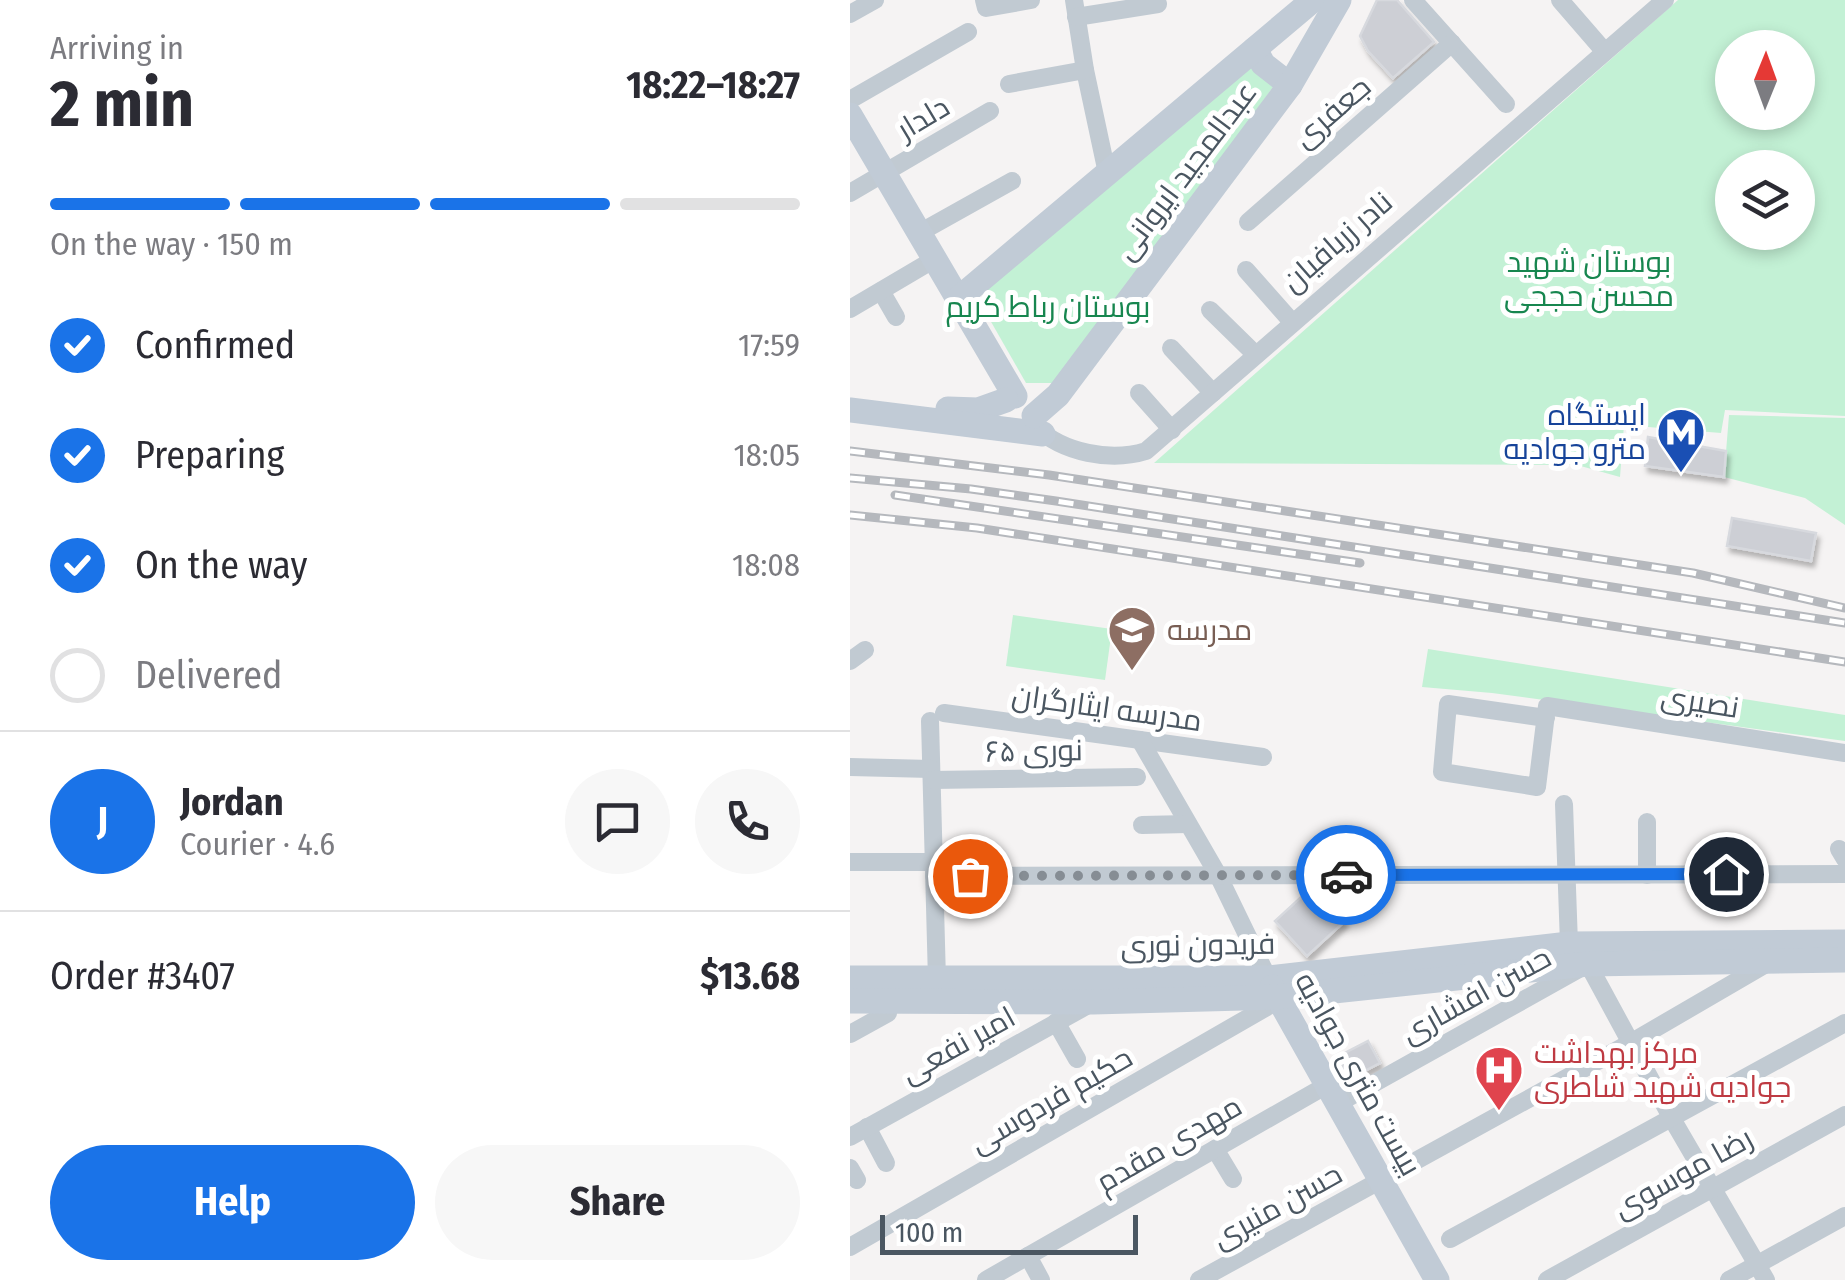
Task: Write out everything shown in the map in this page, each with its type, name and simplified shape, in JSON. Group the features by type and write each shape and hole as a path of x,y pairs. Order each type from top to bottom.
{"main road":[{"name":"عبدالمجید ایروانی","path":"958,299 1313,0"},
{"name":"عبدالمجید ایروانی","path":"1031,425 1058,395 1290,85 1338,0"},
{"path":"1255,49 1263,64 1290,85"},
{"path":"850,116 958,299 1010,398"},
{"path":"850,398 966,412 1010,398 1030,401 1031,425"},
{"name":"نادر زربافیان","path":"850,410 1004,430 1031,425"},
{"name":"فریدون نوری","path":"850,1000 937,991 1275,992 1568,944 1845,942"},
{"name":"فریدون نوری","path":"850,978 937,991 1093,1002 1275,992 1588,964 1845,960"},
{"name":"بیست متری جوادیه","path":"1275,992 1437,1280"}],"street":[{"path":"850,14 875,0"},
{"path":"985,4 1031,0"},
{"path":"1413,0 1506,104"},
{"path":"1560,0 1605,52"},
{"name":"نادر زربافیان","path":"1031,425 1069,450 1137,454 1146,451 1605,52 1657,2"},
{"path":"1108,173 1075,9 1158,4"},
{"path":"850,100 968,32"},
{"name":"جعفری","path":"1248,222 1452,43"},
{"path":"1010,84 1085,70"},
{"name":"دلدار","path":"850,194 990,111"},
{"path":"919,233 1012,181"},
{"path":"851,305 933,260"},
{"path":"1246,270 1292,322"},
{"path":"881,291 896,317"},
{"path":"1210,310 1256,356"},
{"path":"1171,348 1213,394"},
{"path":"1140,393 1172,430"},
{"name":"نصیری","path":"1546,712 1537,786 1442,772 1448,704 1546,712 1845,753"},
{"name":"مدرسه ایثارگران","path":"931,774 937,717 1263,758"},
{"name":"بیست متری جوادیه","path":"1140,740 1218,876 1275,992"},
{"name":"نوری ۶۵","path":"850,767 931,774 1138,777"},
{"path":"931,774 937,991"},
{"path":"1564,804 1568,944"},
{"path":"1647,822 1648,874"},
{"path":"1142,825 1188,824"},
{"path":"850,862 934,869 1218,876 1845,874"},
{"name":"حسن منیری","path":"1200,1280 1632,1042 1770,961"},
{"path":"1588,964 1671,1118 1762,1272"},
{"name":"حسن افشاری","path":"1332,1094 1588,964"},
{"name":"حکیم فردوسی","path":"850,1247 1275,992"},
{"name":"امیر نفعی","path":"850,1137 925,1088 1093,1002"},
{"path":"850,1034 888,1012"},
{"path":"1056,1022 1076,1058"},
{"path":"1450,1239 1845,1023"},
{"name":"مهدی مقدم","path":"986,1280 1215,1149 1332,1094"},
{"name":"رضا موسوی","path":"1547,1280 1845,1115"},
{"path":"868,1127 886,1163"},
{"path":"1215,1149 1233,1179"},
{"path":"1729,1280 1762,1272 1845,1216"},
{"path":"1028,1256 1041,1280"}],"green space":[{"name":"بوستان شهید محسن حججی","path":"1678,0 1845,0 1845,416 1725,410 1721,433 1624,425 1620,477 1577,465 1154,463"},
{"name":"بوستان رباط کریم","path":"1252,64 1273,87 1060,383 1026,383 986,313 988,286"},
{"path":"1729,415 1845,418 1845,525 1805,498 1724,477"},
{"path":"1013,615 1112,629 1105,680 1006,666"},
{"path":"1428,649 1845,715 1845,741 1422,687"}],"building":[{"path":"1377,0 1397,0 1434,42 1393,78 1360,36"},
{"path":"1648,437 1726,451 1724,477 1645,466"},
{"path":"1732,518 1816,533 1811,561 1727,546"},
{"path":"1311,888 1345,921 1307,956 1275,921"},
{"path":"1368,1041 1380,1063 1349,1079 1337,1057"}],"railway":[{"path":"850,451 1049,475 1693,573 1845,608"},
{"path":"850,478 1056,501 1845,623"},
{"path":"895,495 1360,563"},
{"path":"850,515 977,528 1845,662"}],"way so far":[{"path":"970,876 1346,875"}],"place":[{"name":"ایستگاه مترو جوادیه","path":"1681,474"},
{"name":"مدرسه","path":"1132,672"},
{"name":"مرکز بهداشت جوادیه شهید شاطری","path":"1499,1112"}],"route":[{"path":"1346,875 1726,874"}]}
